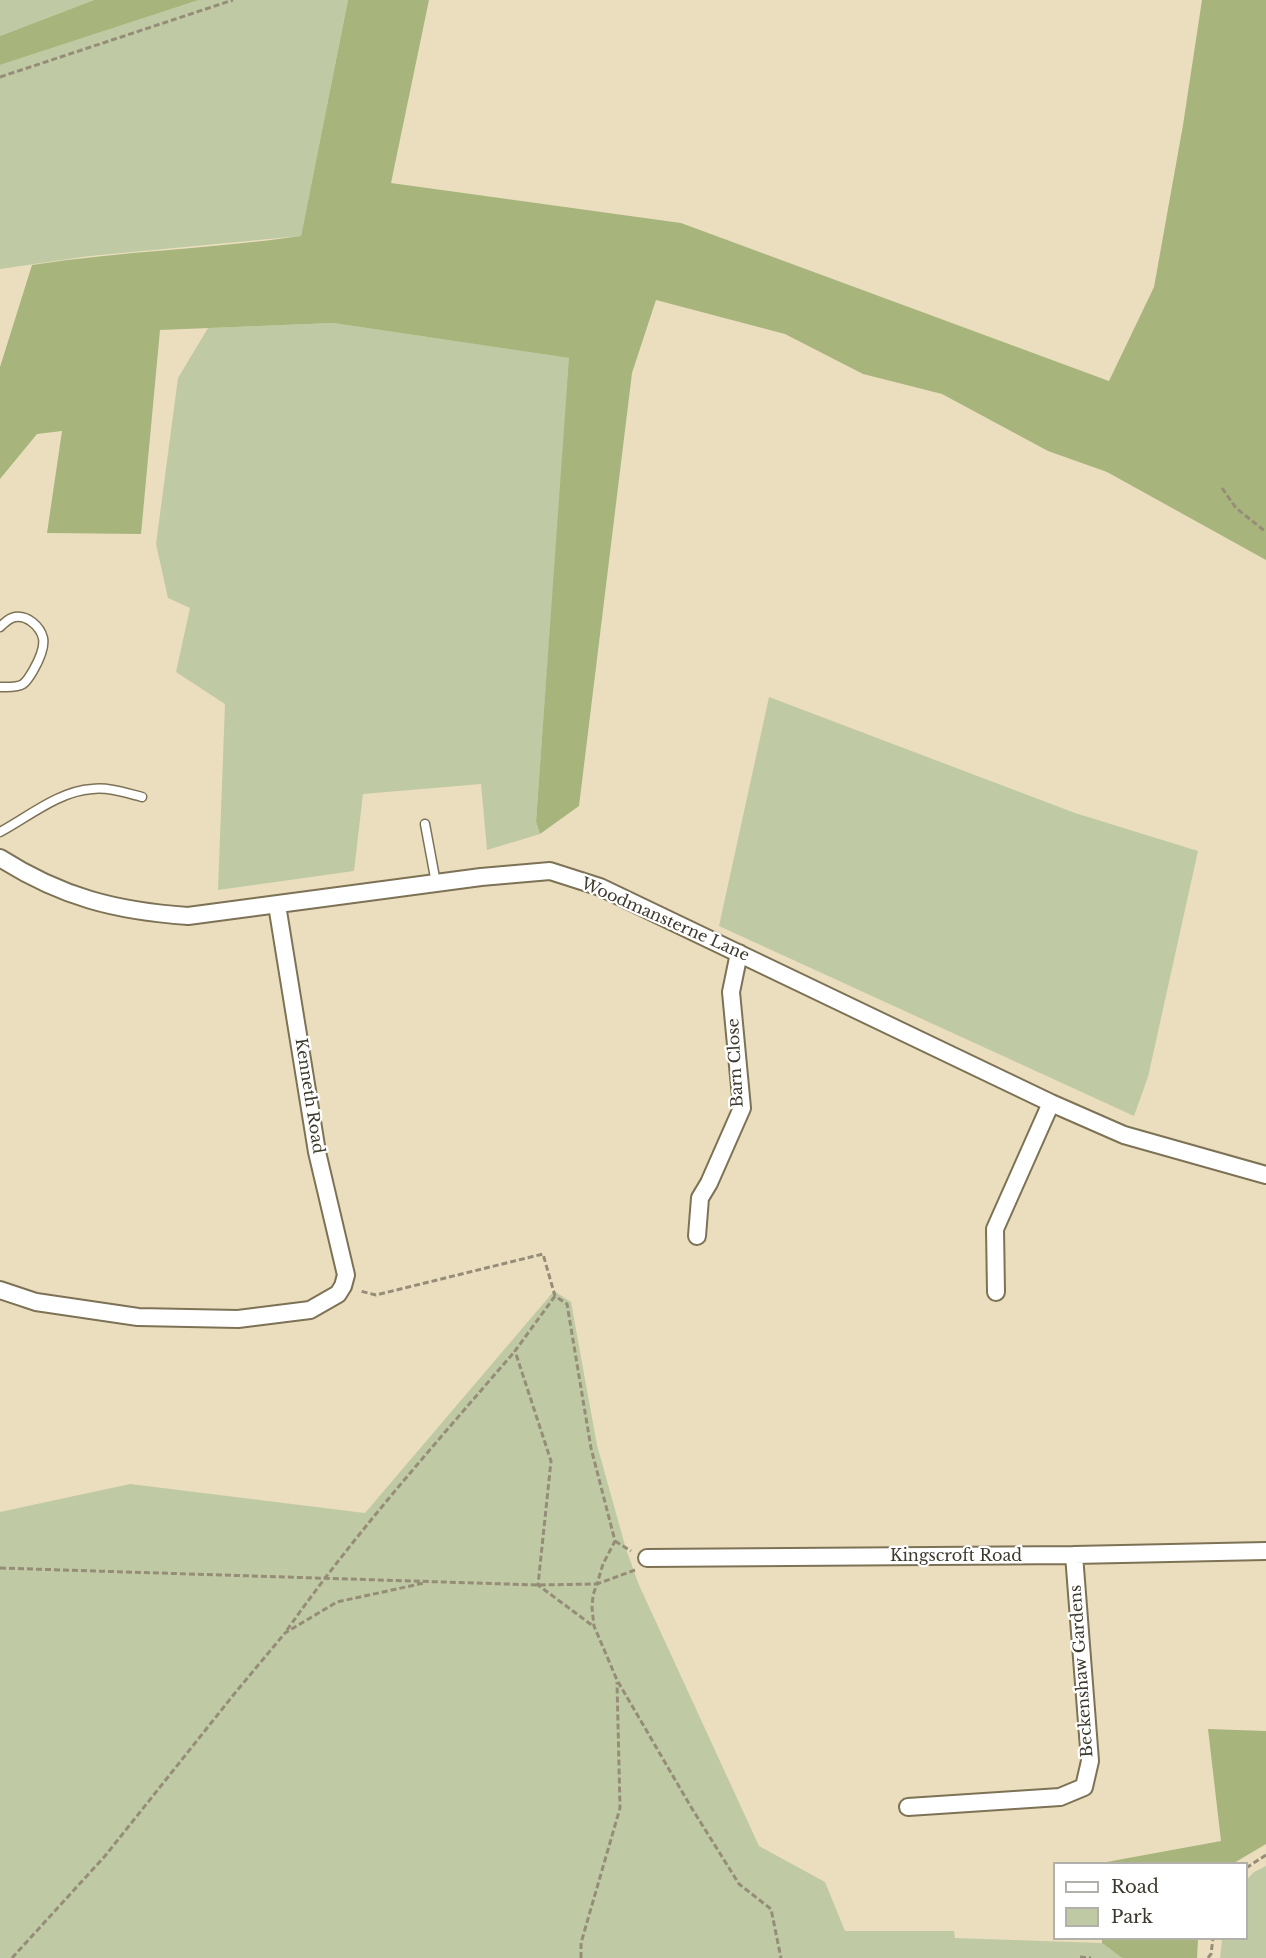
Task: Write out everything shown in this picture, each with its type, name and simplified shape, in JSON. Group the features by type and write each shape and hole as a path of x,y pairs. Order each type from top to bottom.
{"street":[{"name":"Woodmansterne Lane","path":"0,858 51,887 86,900 155,914 188,916 480,877 550,871 600,887 1051,1103 1124,1135 1266,1175"},
{"name":"Kenneth Road","path":"278,905 317,1152 346,1275 344,1286"},
{"name":"Barn Close","path":"696,1236 700,1198 709,1183 742,1108 731,992 739,953"},
{"path":"996,1292 995,1229 1051,1103"},
{"path":"0,1290 36,1302 138,1317 238,1319 310,1311 338,1294 344,1286"},
{"name":"Kingscroft Road","path":"647,1558 1074,1555 1266,1551"},
{"name":"Beckenshaw Gardens","path":"908,1808 1060,1797 1084,1787 1090,1761 1074,1555"}],"lane":[{"path":"0,627 7,620 16,616 28,619 38,627 43,638 39,660 27,680 21,685 0,687"},
{"path":"0,832 54,801 77,791 104,789 142,797"},
{"path":"425,824 436,883"}],"path":[{"path":"0,76 233,0"},
{"path":"1222,488 1236,508 1266,532"},
{"path":"344,1286 376,1295 543,1254 555,1296 567,1304 591,1448 615,1541 603,1564 593,1595 594,1626 617,1680 691,1807 740,1884 771,1909 781,1958"},
{"path":"12,1958 105,1856 285,1633 324,1577 365,1525 516,1351 555,1296"},
{"path":"516,1351 551,1461 538,1585"},
{"path":"0,1568 538,1585 597,1584 634,1571 647,1558"},
{"path":"285,1633 337,1602 430,1581"},
{"path":"538,1585 594,1626"},
{"path":"581,1958 581,1943 620,1808 617,1680"},
{"path":"1248,1867 1266,1855"},
{"path":"1208,1958 1211,1954 1213,1940"},
{"path":"1080,1957 1091,1958"}],"green space":[{"path":"0,0 94,0 0,36"},
{"path":"94,0 199,0 0,65 0,36"},
{"path":"199,0 348,0 301,236 90,256 0,269 0,65"},
{"path":"348,0 429,0 391,183 681,223 1109,381 1154,287 1183,125 1202,0 1266,0 1266,560 1107,472 1048,451 942,394 863,374 785,334 656,300 632,373 579,806 540,834 536,822 569,358 333,323 160,330 141,534 47,533 62,431 37,434 0,479 0,367 32,265 301,236"},
{"path":"333,323 570,358 536,822 540,834 487,850 481,784 363,794 354,871 218,890 225,704 176,672 190,608 168,598 156,544 178,378 208,328"},
{"path":"769,697 1075,813 1198,851 1148,1077 1134,1116 719,926"},
{"path":"554,1291 571,1302 597,1445 626,1549 639,1585 759,1846 825,1882 845,1931 954,1931 955,1938 1102,1943 1122,1958 0,1958 0,1512 130,1484 365,1513"},
{"path":"1208,1729 1266,1731 1266,1844 1236,1862 1106,1862 1221,1841"},
{"path":"1266,1866 1266,1958 1220,1958 1222,1940 1248,1940 1248,1878"},
{"path":"1102,1940 1198,1940 1197,1958 1122,1958 1102,1943"}]}
